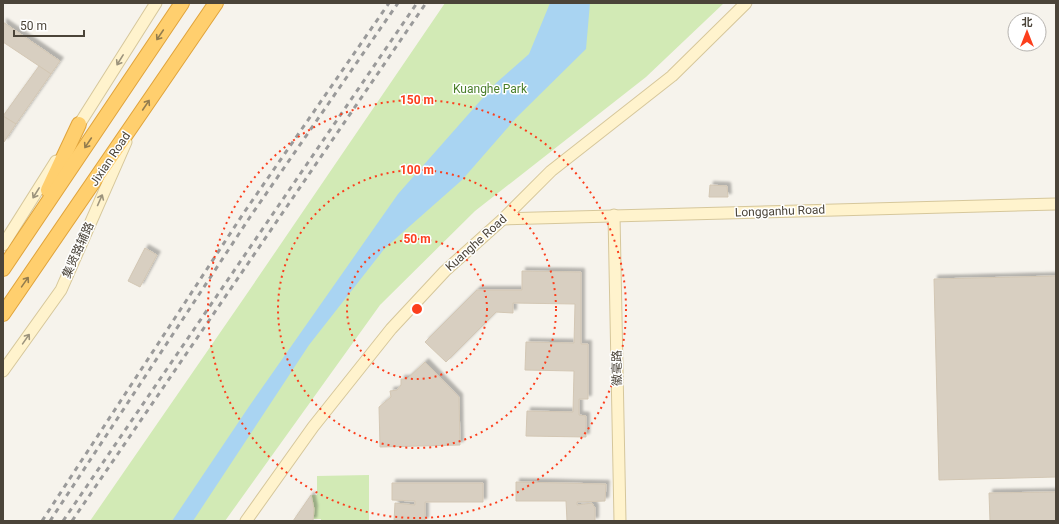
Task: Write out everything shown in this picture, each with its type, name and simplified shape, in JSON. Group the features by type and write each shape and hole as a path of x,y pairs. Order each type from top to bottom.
{"highway":[{"path":"3,269 182,3"},
{"name":"Jixian Road","path":"3,314 216,3"},
{"path":"26,234 79,124"}],"street":[{"path":"3,245 156,3"},
{"name":"Kuanghe Road","path":"246,521 313,427 391,329 445,271 503,219 551,171 672,76 746,3"},
{"name":"集贤路辅路","path":"3,370 61,290 136,120"},
{"name":"Longganhu Road","path":"503,219 1056,204"},
{"name":"徽毫路","path":"614,215 620,521"}],"green space":[{"name":"Kuanghe Park","path":"445,3 724,3 646,77 475,211 380,305 225,521 90,521 244,298"},
{"path":"369,475 369,521 321,521 321,519 313,519 311,495 317,495 317,476"}],"water":[{"path":"550,3 590,3 586,49 516,118 462,180 385,248 309,345 193,521 172,521 250,405 398,194 496,83 529,54"}],"building":[{"path":"3,22 60,61 51,74 3,42"},
{"path":"39,66 51,74 16,124 3,116"},
{"path":"3,116 16,124 4,142 3,141"},
{"path":"710,185 727,186 728,197 709,197"},
{"path":"145,248 157,255 140,287 128,281"},
{"path":"522,271 581,272 581,344 588,344 588,399 579,399 579,415 586,416 586,437 526,436 527,411 573,412 574,371 525,370 526,342 574,343 575,304 513,303 513,313 496,312 446,362 425,342 477,290 522,290"},
{"path":"1056,276 1056,477 939,480 934,279"},
{"path":"425,362 459,397 460,445 380,447 379,407 391,397 390,391 397,390 401,385 401,379 407,379"},
{"path":"516,482 606,484 605,501 577,502 577,505 592,503 595,508 595,521 567,521 566,501 516,501"},
{"path":"392,483 483,483 483,502 425,502 425,521 394,521 395,503 415,505 415,501 392,500"},
{"path":"1056,492 1056,521 990,521 989,493"},
{"path":"311,495 314,509 313,521 293,521"}],"railway":[{"path":"42,521 243,214 389,3"},
{"path":"50,521 250,217 398,3"},
{"path":"63,521 417,3"},
{"path":"72,521 426,3"}]}
